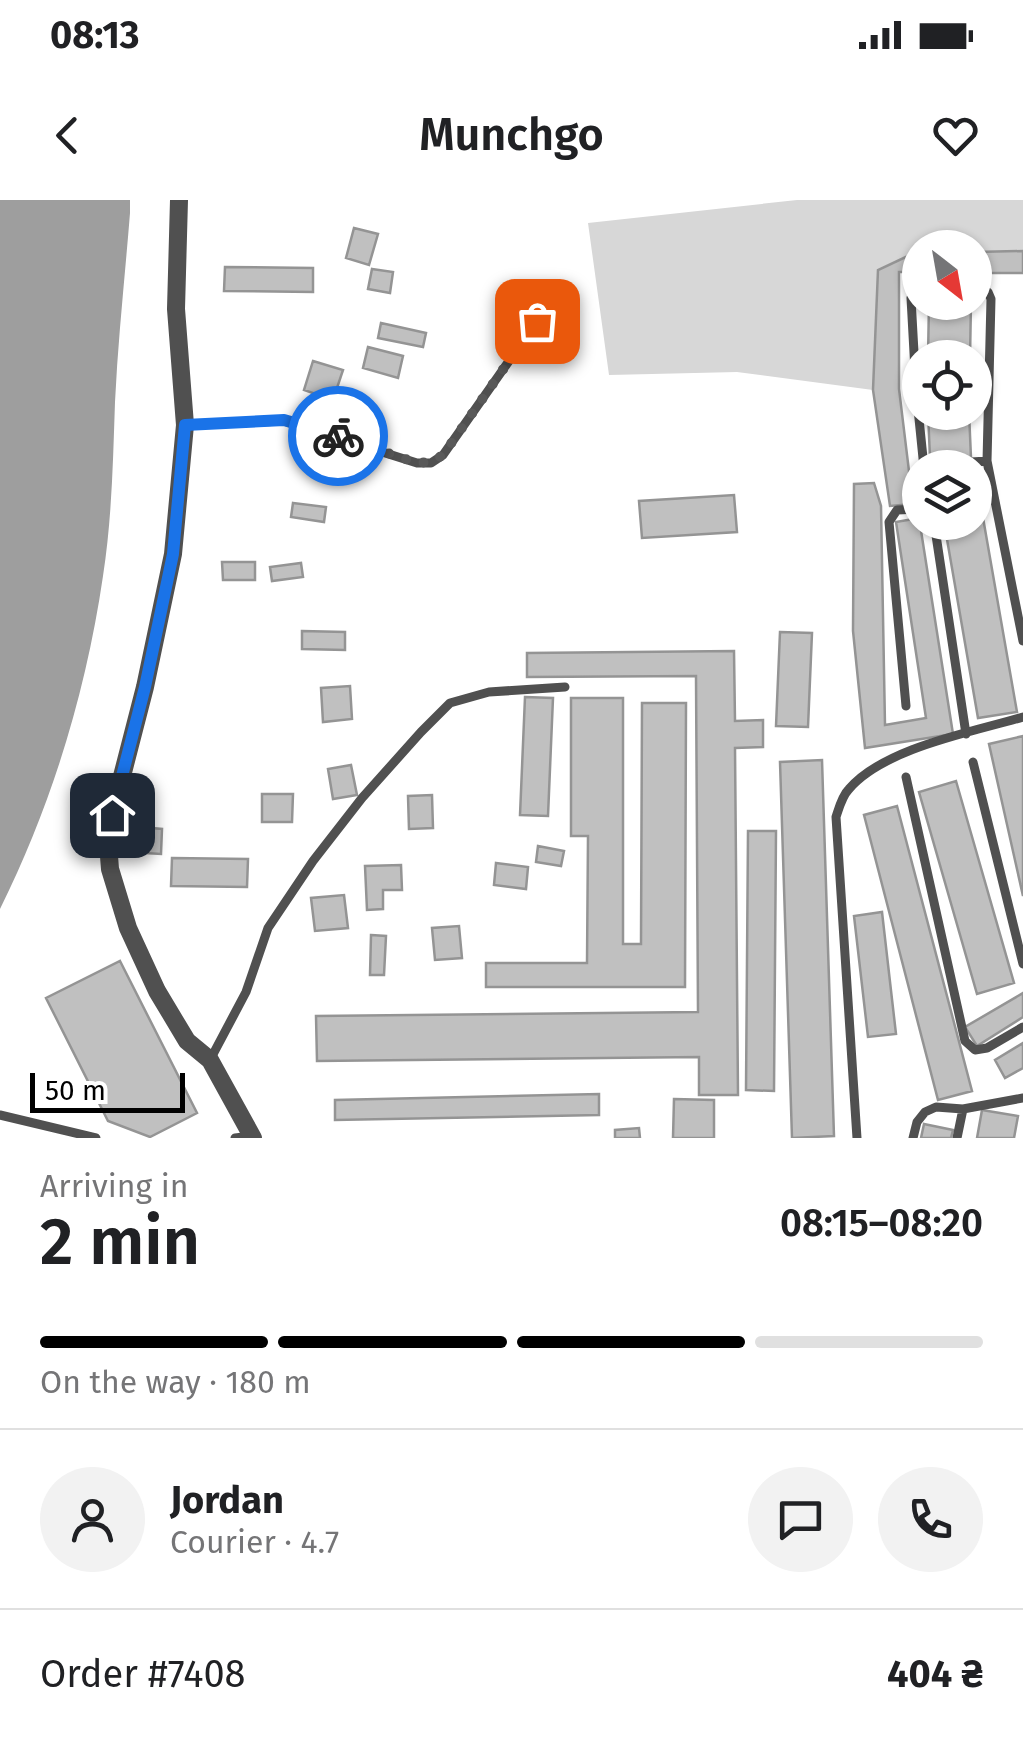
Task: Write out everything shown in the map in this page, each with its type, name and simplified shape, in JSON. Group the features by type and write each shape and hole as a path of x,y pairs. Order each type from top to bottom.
{"street":[{"path":"179,200 176,309 185,425 173,554 108,843 110,869 128,928 187,1041 210,1060 247,1137"}],"lane":[{"path":"913,320 923,450"},
{"path":"987,450 990,320"},
{"path":"185,425 284,420 417,463 431,462 443,455 537,321"},
{"path":"992,486 1023,642"},
{"path":"902,510 897,510 890,522 906,706"},
{"path":"937,540 966,734"},
{"path":"210,1060 246,992 268,928 362,798 421,732 450,703 488,692 565,687"},
{"path":"858,1138 836,818 846,791 873,768 1023,717"},
{"path":"973,762 1023,964"},
{"path":"906,776 965,1041 975,1050 987,1048 1023,1027"},
{"path":"913,1138 924,1112 936,1106 962,1110 1023,1098"},
{"path":"957,1138 962,1110"},
{"path":"0,1115 96,1138"}],"shaded area":[{"path":"0,200 130,200 130,213 110,511 96,619 65,747 36,829 0,909"},
{"path":"797,200 1023,200 1023,251 992,252 992,230 902,230 902,258 878,270 873,390 737,372 609,375 588,223"}],"building":[{"path":"354,228 378,234 369,265 346,258"},
{"path":"1023,251 1023,273 992,273 992,252"},
{"path":"902,259 899,389 906,450 902,450 902,505 890,506 873,390 878,270"},
{"path":"225,267 313,268 313,292 224,291"},
{"path":"372,269 393,272 390,293 368,289"},
{"path":"929,320 971,320 970,340 928,340"},
{"path":"381,323 426,333 423,347 378,338"},
{"path":"368,347 403,356 398,378 363,368"},
{"path":"313,361 343,370 333,400 304,390"},
{"path":"929,430 970,430 971,450 930,450"},
{"path":"874,483 881,506 885,725 926,718 896,522 902,521 902,540 922,540 953,734 865,748 853,631 854,484"},
{"path":"734,495 737,532 642,538 639,501"},
{"path":"293,503 326,507 324,522 291,517"},
{"path":"947,540 987,540 1017,712 978,718"},
{"path":"222,562 255,562 255,580 223,580"},
{"path":"301,563 303,577 272,581 270,567"},
{"path":"302,631 345,632 345,650 302,649"},
{"path":"780,632 812,633 808,727 776,726"},
{"path":"734,651 735,721 763,720 763,747 735,748 738,1095 699,1095 699,1057 317,1061 316,1016 698,1012 696,676 527,677 527,653"},
{"path":"350,686 352,719 323,722 321,688"},
{"path":"525,697 553,698 548,816 520,815"},
{"path":"571,698 623,698 623,944 641,944 642,703 686,703 685,987 486,987 486,963 587,963 588,836 571,836"},
{"path":"1023,736 1023,896 989,744"},
{"path":"822,760 834,1136 792,1138 780,762"},
{"path":"351,765 357,795 333,799 328,769"},
{"path":"956,781 1014,983 977,994 919,792"},
{"path":"262,794 293,794 292,822 262,822"},
{"path":"432,795 433,828 409,829 408,796"},
{"path":"897,806 972,1091 938,1100 864,815"},
{"path":"129,826 162,829 161,854 128,852"},
{"path":"748,831 776,831 774,1091 746,1090"},
{"path":"538,846 564,851 561,866 536,862"},
{"path":"172,858 248,859 247,887 171,886"},
{"path":"496,863 528,867 526,889 494,885"},
{"path":"401,865 402,890 383,890 383,909 367,910 365,866"},
{"path":"344,895 348,928 315,931 311,898"},
{"path":"882,912 896,1034 868,1037 854,916"},
{"path":"459,926 462,958 435,960 432,928"},
{"path":"371,935 386,936 384,975 370,975"},
{"path":"120,961 197,1113 150,1137 108,1121 46,998"},
{"path":"1023,993 1023,1017 977,1046 965,1027"},
{"path":"1023,1043 1023,1068 1005,1078 995,1060"},
{"path":"599,1094 599,1115 335,1120 335,1100"},
{"path":"674,1099 714,1100 714,1138 673,1138"},
{"path":"982,1110 1018,1116 1014,1138 977,1138"},
{"path":"924,1124 953,1130 951,1138 921,1138"},
{"path":"639,1128 640,1138 615,1138 615,1130"}],"way so far":[{"path":"338,436 417,463 431,462 443,455 537,321"}],"route":[{"path":"112,815 145,687 173,554 185,425 284,420 338,436"}]}
